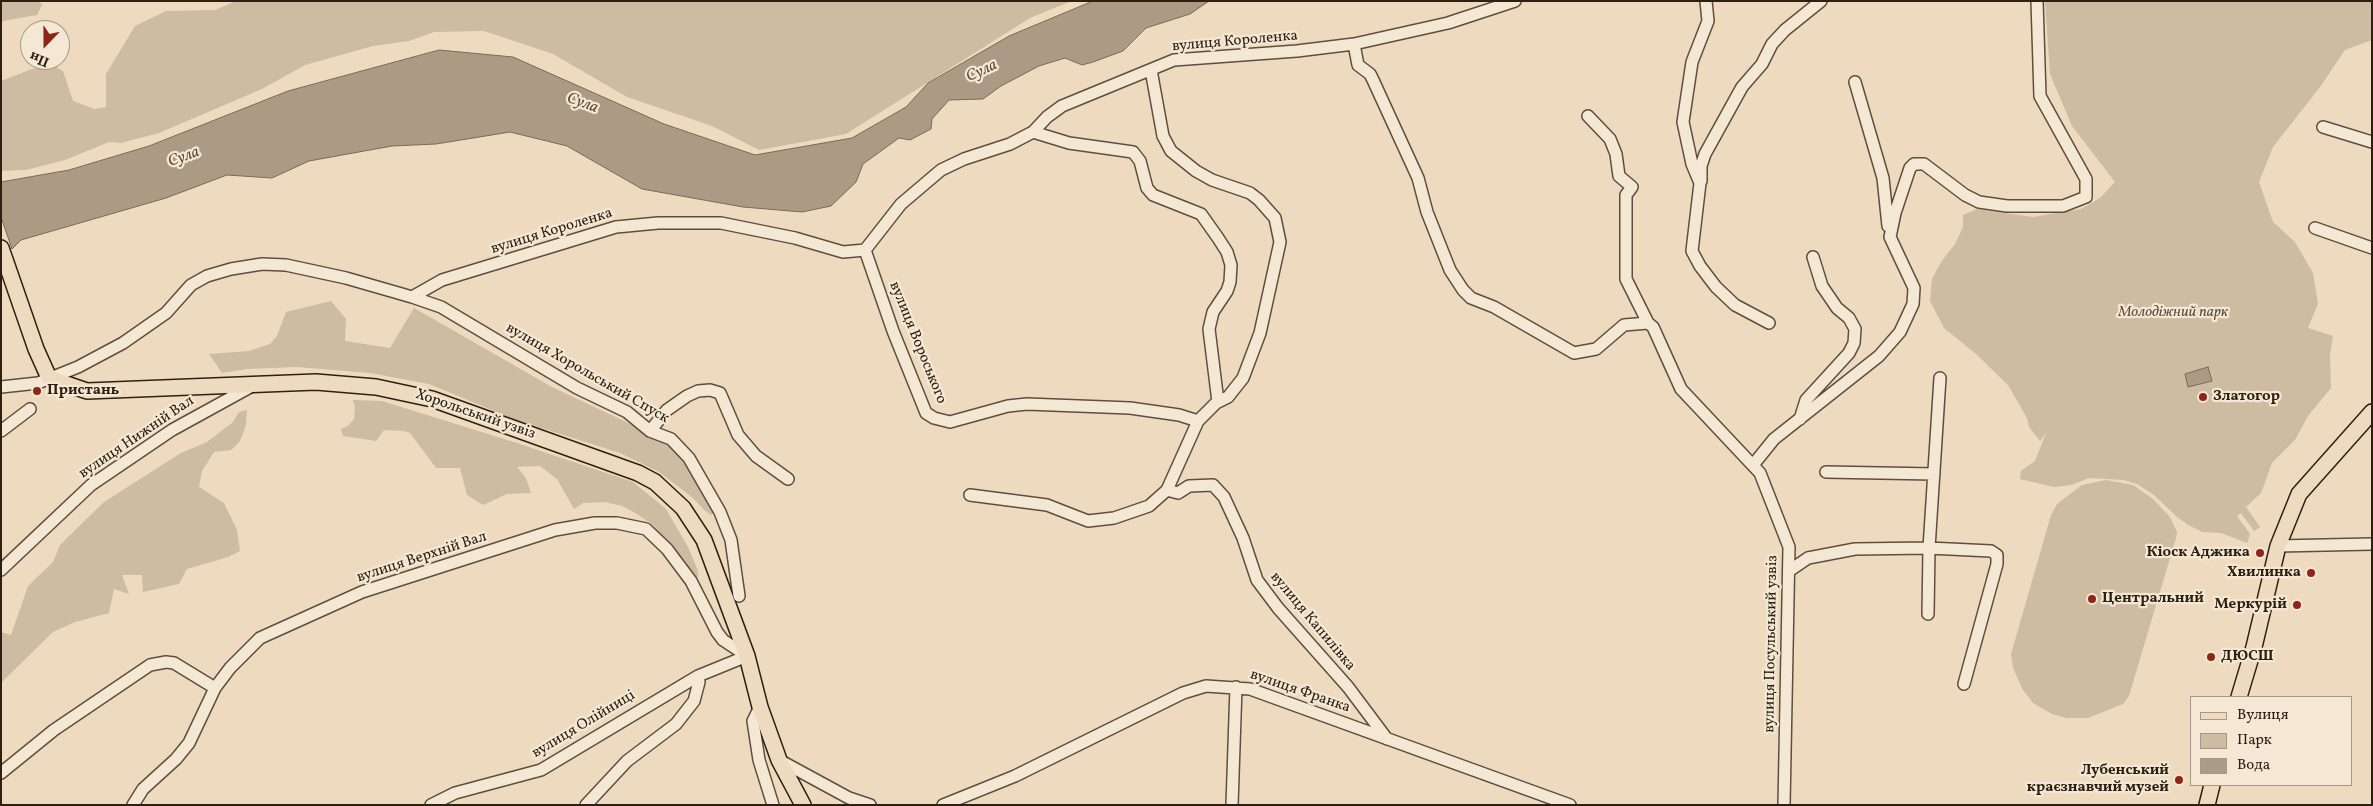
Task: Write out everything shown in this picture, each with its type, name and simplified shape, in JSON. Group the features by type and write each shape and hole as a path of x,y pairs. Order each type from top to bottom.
{"main road":[{"path":"1,248 36,349 49,378"},
{"name":"Хорольський узвіз","path":"49,378 87,390 316,382 376,386 432,399 638,473 670,494 695,523 704,540 747,656 760,707 779,760 802,805"},
{"path":"2239,696 2254,647 2278,546 2299,494 2371,410"},
{"path":"2206,805 2212,786"}],"street":[{"name":"вулиця Короленка","path":"412,297 442,280 509,261 585,235 625,226 658,223 721,223 794,238 843,252 865,250 901,204 935,174 964,159 1010,144 1033,132 1047,117 1062,106 1174,60 1297,51 1354,44 1448,23 1515,1"},
{"path":"1700,183 1692,164 1683,122 1692,62 1708,21 1706,1"},
{"path":"1890,237 1895,213 1910,168 1916,163 1924,164 1965,195 1979,202 2007,206 2063,206 2086,197 2086,179 2040,96 2037,1"},
{"path":"1769,323 1735,305 1710,280 1692,251 1701,166 1705,154 1742,87 1762,64 1772,44 1785,30 1819,3"},
{"path":"1354,44 1358,65 1370,74 1418,178 1427,212 1450,270 1463,290 1471,298 1494,307 1574,352 1596,349 1624,324 1648,323"},
{"path":"970,495 1047,505 1088,521 1114,518 1149,506 1167,490 1198,421 1218,402 1228,397 1243,378 1260,333 1280,242 1279,230 1268,208 1250,193 1212,180 1196,171 1171,151 1163,136 1151,70"},
{"path":"1752,465 1774,439 1879,356 1900,332 1913,304 1914,288 1890,237 1883,178 1855,82"},
{"name":"вулиця Посульський узвіз","path":"1588,116 1610,139 1616,154 1619,176 1632,187 1626,195 1626,279 1648,323 1653,328 1681,389 1760,473 1789,547 1784,805"},
{"path":"2323,127 2372,142"},
{"path":"1033,132 1069,143 1133,152 1140,161 1147,188 1153,195 1201,214 1218,238 1227,252 1231,265 1230,282 1227,291 1213,312 1209,329 1218,402"},
{"path":"2315,228 2372,248"},
{"name":"вулиця Вороського","path":"865,250 893,331 926,413 934,418 950,422 1008,406 1027,404 1130,408 1179,415 1198,421"},
{"path":"1800,419 1806,400 1849,353 1854,343 1855,329 1849,318 1837,308 1822,286 1813,257"},
{"path":"1,387 38,383 78,367 122,343 166,313 191,285 206,276 231,269 262,264 286,265 346,278 412,297"},
{"name":"вулиця Хорольський Спуск","path":"412,297 441,307 577,388 627,412 650,431 671,439 690,458 713,496 731,540 739,596"},
{"path":"1928,614 1929,548 1940,378"},
{"name":"вулиця Нижній Вал","path":"1,570 91,485 172,430 213,406 256,385"},
{"path":"650,431 667,410 687,396 704,390 720,392 738,435 756,456 788,479"},
{"path":"1,431 30,409"},
{"path":"1826,472 1934,474"},
{"name":"вулиця Капилівка","path":"1167,490 1178,493 1189,486 1213,485 1224,497 1232,513 1257,580 1278,608 1348,687 1387,739"},
{"name":"вулиця Верхній Вал","path":"133,805 143,789 176,759 188,743 215,688 230,668 260,638 362,592 555,530 595,523 632,525 646,529 667,549 691,581 723,640 747,656"},
{"path":"2278,546 2372,544"},
{"path":"1788,571 1808,558 1855,549 1929,548 1991,551 1997,555 1997,564 1964,684"},
{"name":"вулиця Олійниці","path":"431,805 455,793 541,770 698,676 747,656"},
{"path":"1,772 54,730 150,665 166,662 174,663 215,688"},
{"path":"586,805 627,761 676,724 694,701 699,682 698,676"},
{"name":"вулиця Франка","path":"942,805 1015,776 1183,693 1206,686 1250,689 1570,805"},
{"path":"1232,805 1236,687"},
{"path":"760,707 753,721 759,760 773,805"},
{"path":"779,760 849,798 870,805"}],"green space":[{"path":"1,1 39,1 42,5 37,15 3,21 1,23"},
{"path":"236,1 1072,1 1030,18 846,134 759,150 712,126 627,97 553,54 484,31 434,32 409,41 373,46 305,65 262,89 159,133 121,143 109,142 65,160 26,170 1,171 1,81 29,70 61,70 73,101 95,109 106,107 106,74 135,26 166,11 215,10"},
{"name":"Молодіжний парк","path":"2045,1 2372,1 2372,40 2345,50 2320,87 2273,147 2259,182 2273,222 2295,242 2313,273 2318,304 2308,328 2333,336 2330,355 2331,388 2308,416 2295,440 2272,463 2261,493 2246,507 2260,527 2254,531 2241,513 2237,516 2250,534 2247,543 2221,533 2203,532 2190,526 2177,517 2154,495 2137,484 2124,480 2089,478 2071,485 2054,487 2020,479 2021,471 2035,461 2046,433 2040,441 2029,427 2027,418 2008,385 1976,354 1944,328 1930,301 1932,279 1941,262 1955,244 1963,227 1963,215 1977,209 2033,217 2081,209 2100,198 2115,182 2072,126 2050,74"},
{"path":"331,301 346,319 345,341 390,348 414,308 552,387 660,438 686,461 714,512 711,515 693,498 659,472 620,453 516,420 429,384 370,373 297,367 247,369 222,373 209,354 249,351 270,344 277,336 286,312"},
{"path":"353,400 382,401 633,482 666,509 688,547 698,571 698,577 693,576 653,525 622,506 605,502 583,503 574,509 557,479 540,466 517,467 526,478 531,493 507,494 483,505 467,495 460,468 436,468 410,433 384,430 376,441 343,436 341,429 348,426 354,419 355,407"},
{"path":"247,410 246,425 240,441 231,450 214,452 202,471 199,487 224,503 237,530 240,551 228,557 187,569 179,584 143,592 142,575 122,575 129,594 114,589 109,613 75,622 53,632 1,683 1,632 11,635 28,586 53,562 60,545 104,502 181,453 207,442 233,422 239,412"},
{"name":"Центральний","path":"2106,480 2133,485 2153,499 2170,517 2177,532 2176,538 2129,696 2123,704 2088,718 2066,718 2052,714 2033,703 2023,690 2013,668 2011,654 2051,515 2057,504 2082,485"}],"water":[{"name":"Сула","path":"1093,1 1209,1 1190,14 1146,28 1123,51 1082,65 1065,58 1039,66 1001,86 983,99 949,100 932,119 931,129 910,140 899,138 863,164 856,182 831,206 802,212 743,207 642,189 567,146 510,132 436,144 392,146 309,161 272,178 227,175 166,198 21,240 12,249 1,217 1,182 69,170 149,146 288,91 439,50 513,57 664,124 755,155 852,138 906,107 928,83 1009,36"},
{"path":"2208,367 2212,381 2188,387 2185,374"}],"place":[{"name":"Пристань","path":"37,391"},
{"name":"Златогор","path":"2203,397"},
{"name":"Кіоск Аджика","path":"2260,553"},
{"name":"Хвилинка","path":"2311,573"},
{"name":"Центральний","path":"2092,599"},
{"name":"Меркурій","path":"2297,605"},
{"name":"ДЮСШ","path":"2211,657"},
{"name":"Лубенський краєзнавчий музей","path":"2179,780"}]}
